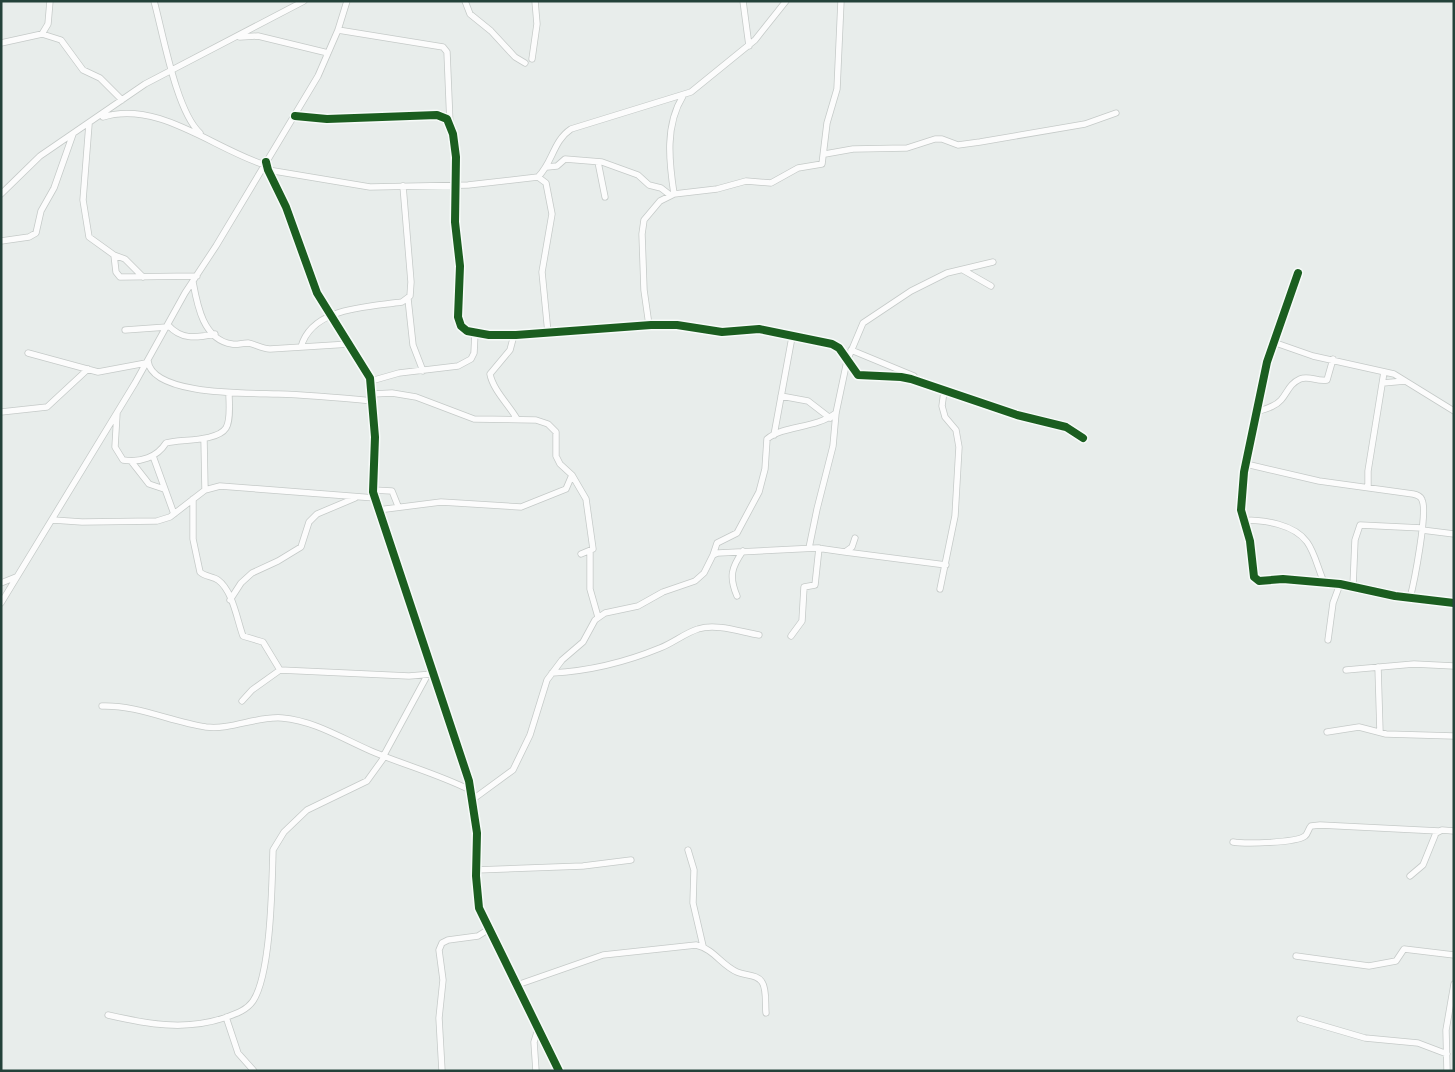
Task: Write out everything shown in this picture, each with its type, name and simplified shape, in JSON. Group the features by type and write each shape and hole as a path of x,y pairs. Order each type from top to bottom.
{"street":[{"path":"42,34 48,24 50,1"},
{"path":"154,1 172,70 192,124 204,136"},
{"path":"1,194 34,161 122,100 172,70 304,1"},
{"path":"1,603 147,362 193,282 266,166 318,76 338,30 347,1"},
{"path":"465,1 470,14 491,31 514,57 526,63"},
{"path":"532,59 538,24 535,1"},
{"path":"743,1 749,46"},
{"path":"538,177 547,166 558,141 571,129 684,96 696,89 706,78 749,46 786,1"},
{"path":"648,325 644,290 642,234 644,220 660,201 672,194 717,189 746,181 771,183 798,168 820,166 824,160 827,123 838,89 841,1"},
{"path":"338,30 443,47 447,52 450,124 456,157 456,222 460,266 458,317 463,328 475,333 514,335 648,325 677,325 722,332 759,329 832,344 839,348 846,361 858,375 901,377 1017,415 1066,427 1082,438"},
{"path":"1,43 42,34 65,43 83,70 100,78 122,100"},
{"path":"234,38 258,36 328,53"},
{"path":"672,194 670,137 679,103 684,96"},
{"path":"97,119 121,113 140,114 174,124 204,136 236,154 266,166 357,186 456,185 538,177 546,183 552,214 542,272 548,333"},
{"path":"825,154 853,150 907,148 935,139 958,144 980,142 1085,124 1116,113"},
{"path":"295,116 327,119 437,115 443,116 450,124"},
{"path":"89,124 83,200 86,232 92,242 129,262 143,277"},
{"path":"1,241 29,237 36,233 41,211 54,188 73,134"},
{"path":"547,166 557,166 565,159 598,162 638,175 649,185 661,188 672,194"},
{"path":"598,162 605,197"},
{"path":"266,166 286,207 317,293 365,366 371,381 374,401 373,490 378,510 408,593 430,674 458,742 470,790 477,832 476,870 479,908 559,1071"},
{"path":"403,186 412,282 408,299 413,345 423,371"},
{"path":"114,255 116,272 120,278 197,276"},
{"path":"809,548 833,446 836,413 846,361 863,322 911,291 947,274 993,262"},
{"path":"963,270 991,286"},
{"path":"1298,273 1273,342 1246,464 1241,510 1250,542 1252,568 1256,580 1324,582 1410,598 1454,603"},
{"path":"193,282 198,313 220,340 232,344 248,343 270,349 350,344"},
{"path":"302,347 317,322 330,314 408,299"},
{"path":"125,330 167,326 174,332 187,337 215,334"},
{"path":"371,381 399,373 458,366 470,359 476,345 475,333"},
{"path":"514,335 510,350 490,374 493,384 506,400 517,420"},
{"path":"774,435 792,337"},
{"path":"1273,342 1313,356 1384,372 1405,381 1454,411"},
{"path":"851,350 920,378 930,386"},
{"path":"28,353 88,370 103,372 147,362"},
{"path":"1256,412 1277,404 1289,387 1300,379 1309,377 1322,381 1327,380 1332,359"},
{"path":"147,362 158,378 205,391 229,394 276,394 374,401"},
{"path":"1,412 47,407 88,370"},
{"path":"1368,486 1369,465 1384,372"},
{"path":"1383,383 1405,381"},
{"path":"940,589 946,565 957,497 959,437 945,417 942,406 944,391"},
{"path":"373,394 392,393 416,397 474,419 536,420 553,427 557,438 556,456 560,464 572,475 586,499 593,549 590,552 590,589 598,617"},
{"path":"118,409 115,447 123,460 131,461 159,453 166,442 204,438 224,431 227,426 229,394"},
{"path":"781,396 808,401 830,418"},
{"path":"472,800 513,770 530,735 543,688 562,660 580,645 598,617 606,613 638,606 663,592 695,581 704,574 717,543 737,533 759,492 764,469 767,439 774,435 818,424 836,413"},
{"path":"204,438 205,490"},
{"path":"153,456 174,514"},
{"path":"131,461 149,484 164,489"},
{"path":"1246,464 1319,481 1368,486 1413,494 1421,498 1423,504 1422,529 1410,598"},
{"path":"378,510 441,502 521,507 566,489 572,475"},
{"path":"52,520 82,522 157,521 174,514 205,490 220,486 375,498"},
{"path":"373,490 392,491 398,506"},
{"path":"230,600 241,583 252,573 278,561 301,547 309,522 317,514 357,497"},
{"path":"193,499 193,539 200,572 217,579 230,600 242,636 263,642 280,670"},
{"path":"1244,520 1276,522 1303,537 1311,549 1324,582"},
{"path":"1353,586 1355,540 1360,525 1370,524 1454,534"},
{"path":"845,552 852,546 855,538"},
{"path":"713,555 722,552 819,548 946,565"},
{"path":"791,636 802,621 804,587 815,583 819,548"},
{"path":"737,596 732,583 731,571 743,551"},
{"path":"581,554 590,552"},
{"path":"1,583 16,577"},
{"path":"1328,640 1333,603 1340,584"},
{"path":"552,673 579,671 643,654 662,648 698,629 729,629 759,635"},
{"path":"1346,670 1414,664 1454,666"},
{"path":"1378,666 1380,732"},
{"path":"242,701 252,690 280,670 430,674"},
{"path":"108,1015 150,1024 197,1025 226,1018 246,1009 254,1000 263,975 267,952 273,850 277,840 307,810 367,782 384,756 430,674"},
{"path":"102,706 118,706 206,726 223,727 280,718 295,720 312,724 384,756 444,777 470,790"},
{"path":"1328,732 1359,727 1380,732 1454,736"},
{"path":"1234,842 1245,844 1278,842 1301,838 1306,835 1311,826 1320,825 1454,831"},
{"path":"1410,876 1423,865 1433,837 1439,831"},
{"path":"688,850 694,870 693,903 703,946"},
{"path":"476,870 583,866 631,860"},
{"path":"442,1071 438,1018 443,980 439,950 442,943 448,940 478,936 489,929"},
{"path":"517,985 603,955 696,945 710,949 724,964 738,972 755,976 762,981 766,1013"},
{"path":"1296,956 1369,966 1396,961 1404,949 1454,955"},
{"path":"1447,1071 1449,1050 1447,1021 1454,984"},
{"path":"226,1018 238,1054 254,1071"},
{"path":"1300,1019 1371,1040 1418,1043 1449,1050"},
{"path":"536,1071 534,1042 538,1029"}],"cycle path":[{"path":"295,116 327,119 437,115 447,119 453,134 456,157 455,222 460,266 458,317 461,326 467,331 489,335 516,335 651,325 677,325 722,332 759,329 832,344 839,348 858,375 911,379 1017,415 1066,427 1083,438"},
{"path":"266,162 286,207 317,293 370,378 375,437 373,492 469,781 477,833 476,876 479,908 559,1071"},
{"path":"1298,273 1267,362 1244,472 1241,510 1250,541 1254,577 1259,581 1283,579 1340,584 1395,596 1454,603"}]}
